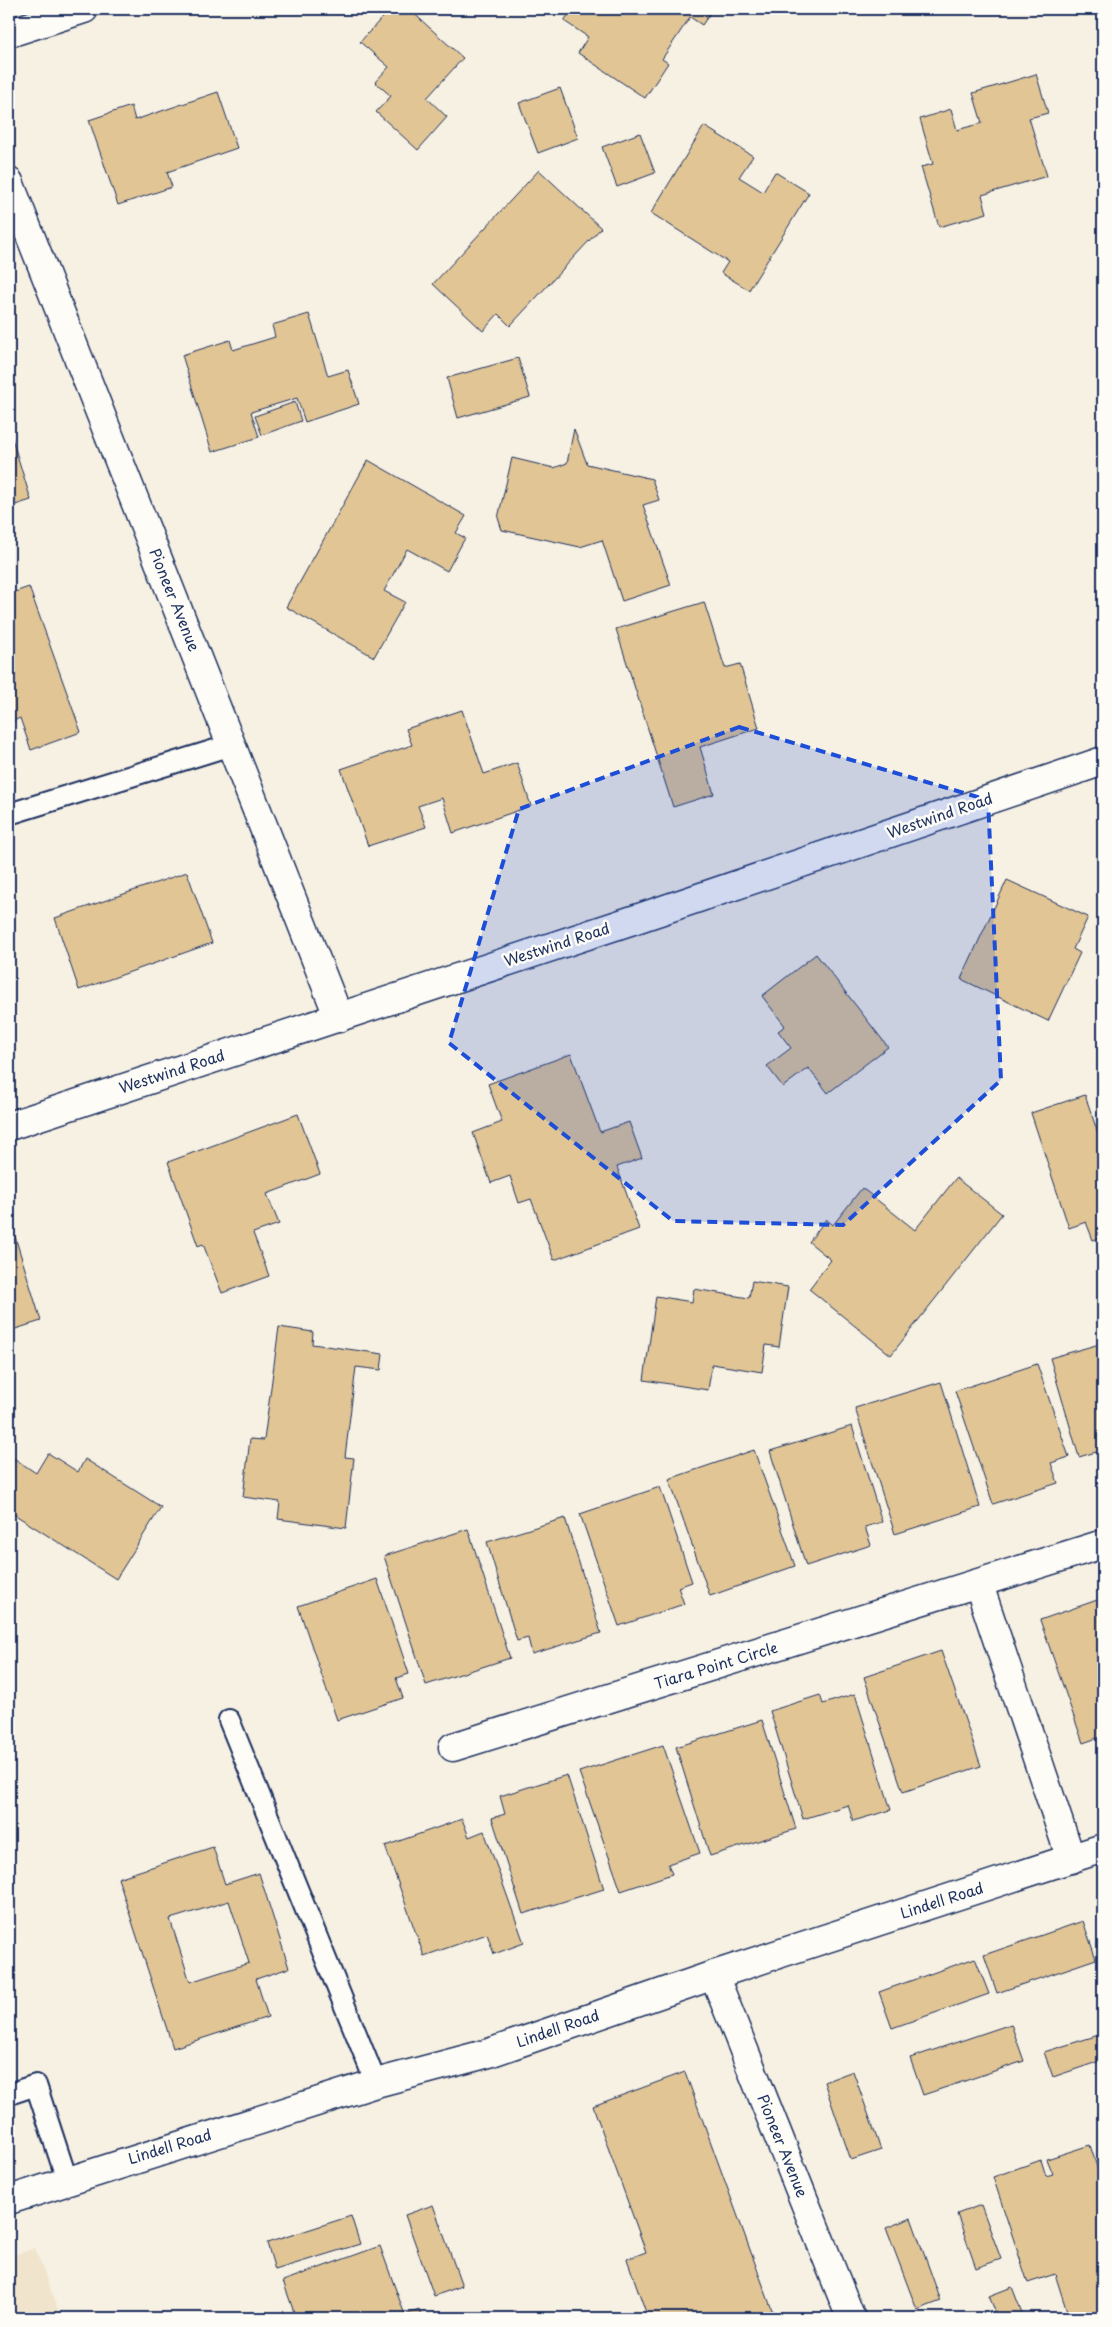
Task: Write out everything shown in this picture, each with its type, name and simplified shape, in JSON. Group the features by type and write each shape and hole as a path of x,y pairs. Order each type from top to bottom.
{"street":[{"path":"9,33 84,9"},
{"name":"Pioneer Avenue","path":"9,182 340,1018"},
{"name":"Westwind Road","path":"9,1126 340,1018 1103,760"},
{"name":"Tiara Point Circle","path":"453,1747 1103,1544"},
{"path":"979,1584 1071,1859"},
{"name":"Lindell Road","path":"9,2200 376,2083 489,2053 714,1974 1103,1848"},
{"name":"Pioneer Avenue","path":"714,1974 851,2318"}],"lane":[{"path":"9,814 231,745"},
{"path":"229,1720 376,2083"},
{"path":"9,2094 36,2085 67,2180"}],"highlighted area":[{"path":"739,727 988,800 1001,1080 843,1225 673,1221 449,1043 519,809"}],"shaded area":[{"path":"35,2248 61,2318 9,2318 9,2257"}],"building":[{"path":"390,9 409,9 463,58 427,98 447,117 418,150 376,112 391,96 375,82 389,67 360,42"},
{"path":"572,9 713,9 702,25 690,17 662,59 668,63 645,98 578,53 588,37 564,21"},
{"path":"1036,74 1048,113 1029,118 1047,176 982,195 987,213 939,227 921,167 933,164 920,119 951,109 957,130 982,123 973,93"},
{"path":"560,88 578,138 538,153 519,103"},
{"path":"218,92 237,148 167,172 172,187 118,205 89,120 131,106 135,120"},
{"path":"704,126 753,156 739,177 763,192 775,172 809,193 749,290 721,273 728,262 651,213"},
{"path":"640,133 655,173 617,187 602,147"},
{"path":"539,170 601,228 510,326 498,314 483,331 433,284"},
{"path":"309,314 328,376 348,370 359,404 305,422 297,398 251,412 259,437 212,452 182,355 230,340 233,350 275,337 272,325"},
{"path":"518,358 530,397 458,418 447,378"},
{"path":"295,402 301,421 262,435 255,416"},
{"path":"9,429 31,500 9,507"},
{"path":"574,429 587,464 652,479 659,500 643,505 671,585 622,601 602,540 580,547 502,530 498,518 512,458 554,468 567,463"},
{"path":"368,460 466,516 456,533 465,538 447,571 407,549 384,591 405,602 374,657 286,607"},
{"path":"29,587 81,732 31,750 20,718 9,723 9,594"},
{"path":"704,602 725,668 740,664 759,728 700,747 714,794 673,807 616,629"},
{"path":"462,710 484,774 517,763 531,806 453,833 442,798 418,806 426,827 368,846 341,769 412,745 406,729"},
{"path":"187,872 212,943 79,990 55,918"},
{"path":"1007,880 1088,917 1073,949 1080,953 1048,1021 961,979"},
{"path":"816,954 888,1047 828,1093 808,1068 783,1087 767,1066 791,1048 778,1031 785,1026 762,996"},
{"path":"571,1054 600,1132 629,1122 642,1158 617,1167 639,1229 554,1260 531,1199 519,1203 510,1176 491,1183 473,1133 502,1122 488,1084"},
{"path":"1085,1095 1103,1148 1103,1237 1093,1240 1086,1222 1069,1228 1031,1113"},
{"path":"298,1114 320,1174 267,1194 279,1224 253,1233 269,1276 222,1293 203,1244 198,1246 168,1162"},
{"path":"956,1178 1002,1214 891,1355 809,1289 831,1260 809,1242 826,1219 833,1225 862,1188 915,1230"},
{"path":"9,1217 41,1321 9,1331"},
{"path":"752,1281 788,1287 779,1347 766,1345 762,1372 712,1364 708,1390 644,1380 656,1296 692,1302 694,1289 749,1298"},
{"path":"279,1327 313,1332 312,1344 383,1354 381,1370 356,1367 345,1457 354,1458 346,1528 278,1519 280,1502 243,1497 250,1439 264,1440"},
{"path":"1103,1343 1103,1466 1100,1467 1096,1452 1079,1457 1050,1358"},
{"path":"1037,1364 1069,1457 1051,1463 1058,1483 993,1504 955,1391"},
{"path":"941,1382 980,1507 895,1534 855,1408"},
{"path":"852,1426 882,1522 865,1527 871,1545 806,1566 770,1451"},
{"path":"754,1450 795,1566 710,1596 669,1479"},
{"path":"48,1453 78,1472 85,1459 161,1507 116,1579 9,1511 9,1455 36,1473"},
{"path":"660,1487 692,1582 678,1587 684,1604 619,1626 580,1514"},
{"path":"565,1518 601,1633 532,1654 528,1638 517,1641 487,1542"},
{"path":"468,1529 510,1658 426,1685 384,1556"},
{"path":"377,1579 409,1674 396,1678 403,1698 337,1720 298,1606"},
{"path":"1103,1598 1103,1736 1083,1743 1040,1620"},
{"path":"941,1651 981,1766 903,1792 864,1677"},
{"path":"855,1694 891,1810 853,1821 848,1805 803,1819 770,1711 820,1695 823,1704"},
{"path":"762,1720 796,1829 710,1856 676,1747"},
{"path":"663,1745 700,1853 668,1864 672,1874 621,1891 579,1772"},
{"path":"567,1775 604,1889 523,1914 492,1818 505,1814 500,1796"},
{"path":"462,1819 469,1837 484,1831 524,1943 494,1954 487,1934 424,1956 385,1846"},
{"path":"213,1847 225,1884 259,1873 289,1968 256,1979 268,2017 173,2048 118,1878","holes":["229,1901 249,1963 190,1982 170,1919"]},
{"path":"1083,1921 1096,1959 997,1993 984,1955"},
{"path":"975,1958 989,1994 892,2028 879,1992"},
{"path":"1011,2024 1024,2061 923,2095 910,2058"},
{"path":"1102,2034 1103,2060 1053,2077 1044,2052"},
{"path":"853,2071 881,2150 851,2160 824,2082"},
{"path":"685,2072 775,2318 648,2318 627,2259 646,2252 593,2106"},
{"path":"1090,2145 1103,2186 1103,2318 1069,2318 1055,2274 1028,2283 993,2177 1041,2160 1046,2176 1053,2174 1047,2159"},
{"path":"433,2205 462,2286 434,2296 405,2215"},
{"path":"981,2205 1001,2259 976,2268 957,2214"},
{"path":"351,2216 360,2244 275,2270 267,2243"},
{"path":"911,2218 941,2301 917,2310 886,2228"},
{"path":"380,2246 405,2315 419,2310 422,2318 296,2318 283,2281"},
{"path":"1012,2287 1024,2318 998,2318 989,2296"}]}
